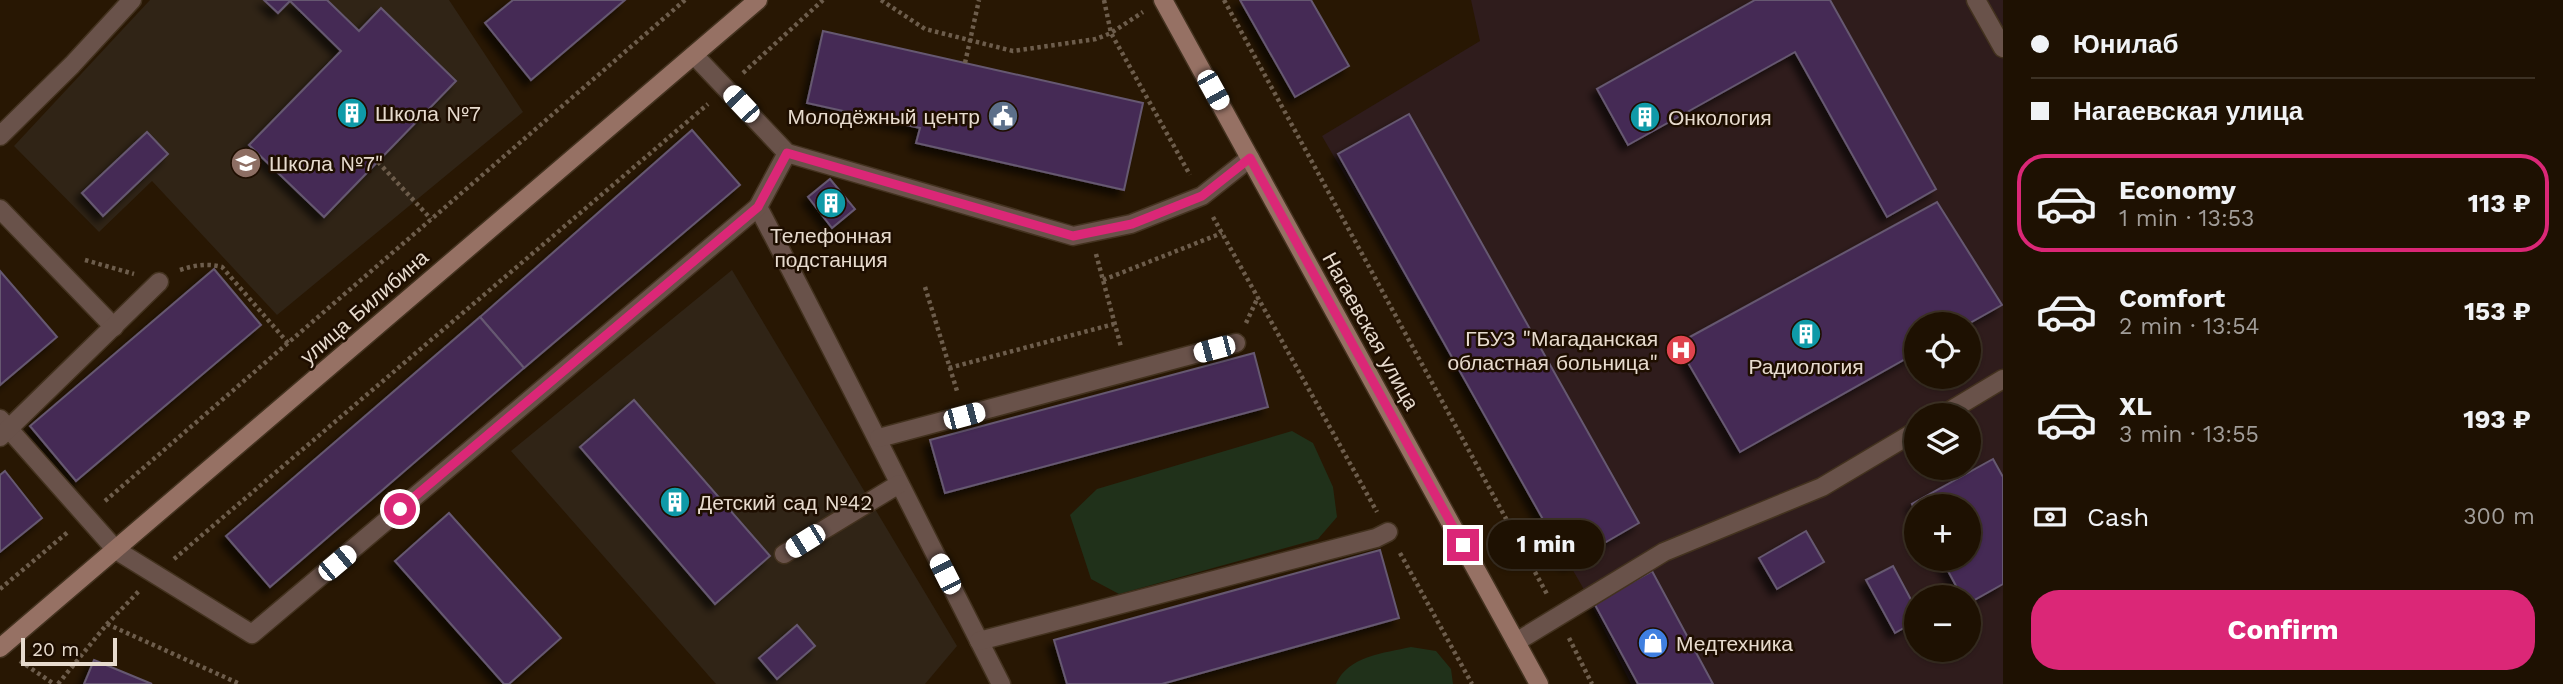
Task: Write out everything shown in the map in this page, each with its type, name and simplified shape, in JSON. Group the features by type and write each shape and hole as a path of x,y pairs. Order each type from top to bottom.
{"street":[{"name":"улица Билибина","path":"0,647 758,0"},
{"name":"Нагаевская улица","path":"1158,3 1250,158 1539,684"}],"lane":[{"path":"0,136 72,65 132,0"},
{"path":"1976,0 2003,48"},
{"path":"694,55 787,153 1073,236 1132,224 1202,196 1250,158"},
{"path":"159,282 114,327 3,428 116,550 253,634 758,207 787,153"},
{"path":"758,207 879,438 899,484 1001,684"},
{"path":"0,209 114,327"},
{"path":"879,438 1236,343"},
{"path":"1963,403 2003,379"},
{"path":"1516,642 1664,552 1822,487 1904,437"},
{"path":"784,554 899,484"},
{"path":"979,641 1376,538 1388,532"}],"path":[{"path":"0,589 685,0"},
{"path":"0,647 56,684 107,624 156,574 726,88 823,0"},
{"path":"881,0 925,29 1013,51 1096,39 1111,33 1158,3"},
{"path":"965,63 979,0"},
{"path":"1104,0 1111,33 1472,684"},
{"path":"1224,0 1558,615 1592,684"},
{"path":"378,162 431,219"},
{"path":"1090,233 1128,372"},
{"path":"1102,280 1222,233"},
{"path":"35,245 159,282 172,273 195,265 213,264 222,267 288,342"},
{"path":"925,287 964,416"},
{"path":"949,368 1114,324"},
{"path":"107,624 240,684"}],"shaded area":[{"name":"Школа №7\"","path":"150,0 449,0 523,112 277,315 152,181 99,232 14,146"},
{"name":"ГБУЗ \"Магаданская областная больница\"","path":"1471,0 2003,0 2003,684 1631,684 1582,586 1322,136 1480,41"},
{"path":"732,270 957,646 925,684 716,684 511,451"}],"green space":[{"path":"1292,431 1313,443 1333,487 1337,517 1318,539 1119,594 1091,579 1070,515 1097,489"},
{"path":"1411,647 1436,651 1451,669 1453,684 1336,684 1349,667 1368,657"}],"building":[{"name":"Школа №7","path":"264,0 327,0 359,31 381,8 456,81 324,217 249,145 341,51 290,1 278,13"},
{"path":"513,0 625,0 531,80 485,23"},
{"path":"1240,0 1311,0 1349,66 1295,97"},
{"name":"Онкология","path":"1755,0 1830,0 1936,189 1887,217 1795,52 1628,145 1597,89"},
{"name":"Молодёжный центр","path":"823,31 1143,103 1124,190 916,143 920,128 807,103"},
{"path":"1409,114 1639,523 1568,564 1338,154"},
{"path":"692,130 740,185 524,368 480,317"},
{"path":"147,132 168,154 103,216 82,193"},
{"name":"Телефонная подстанция","path":"830,179 855,209 832,228 808,197"},
{"name":"Радиология","path":"1937,202 2002,305 1981,317 1981,312 1904,312 1904,360 1740,452 1677,344"},
{"path":"214,269 261,325 76,481 30,426"},
{"path":"0,271 57,337 0,385"},
{"path":"480,317 524,368 270,587 226,536"},
{"path":"1254,353 1268,407 945,493 930,440"},
{"name":"Детский сад №42","path":"634,400 770,556 715,604 580,447"},
{"path":"1993,459 2003,477 2003,584 1981,596 1981,585 1956,585 1948,571 1981,571 1981,494 1930,494 1955,480 1981,480 1981,466"},
{"path":"5,471 42,518 0,552 0,475"},
{"path":"449,513 561,638 509,684 504,684 395,561"},
{"path":"1806,531 1824,562 1777,589 1759,558"},
{"path":"1380,550 1399,618 1162,684 1067,684 1054,640"},
{"path":"1893,566 1904,587 1904,628 1895,633 1866,580"},
{"name":"Медтехника","path":"1652,571 1713,684 1638,684 1594,603"},
{"path":"797,625 815,646 777,679 759,658"},
{"path":"94,660 152,684 84,684"}],"place":[{"name":"Школа №7","path":"352,113"},
{"name":"Молодёжный центр","path":"1003,116"},
{"name":"Онкология","path":"1645,117"},
{"name":"Школа №7\"","path":"246,163"},
{"name":"Телефонная подстанция","path":"831,203"},
{"name":"Радиология","path":"1806,334"},
{"name":"ГБУЗ \"Магаданская областная больница\"","path":"1681,350"},
{"name":"Детский сад №42","path":"675,502"},
{"name":"Медтехника","path":"1653,643"}],"route":[{"path":"400,509 758,207 787,153 1073,236 1132,224 1202,196 1250,158 1463,545"}]}
